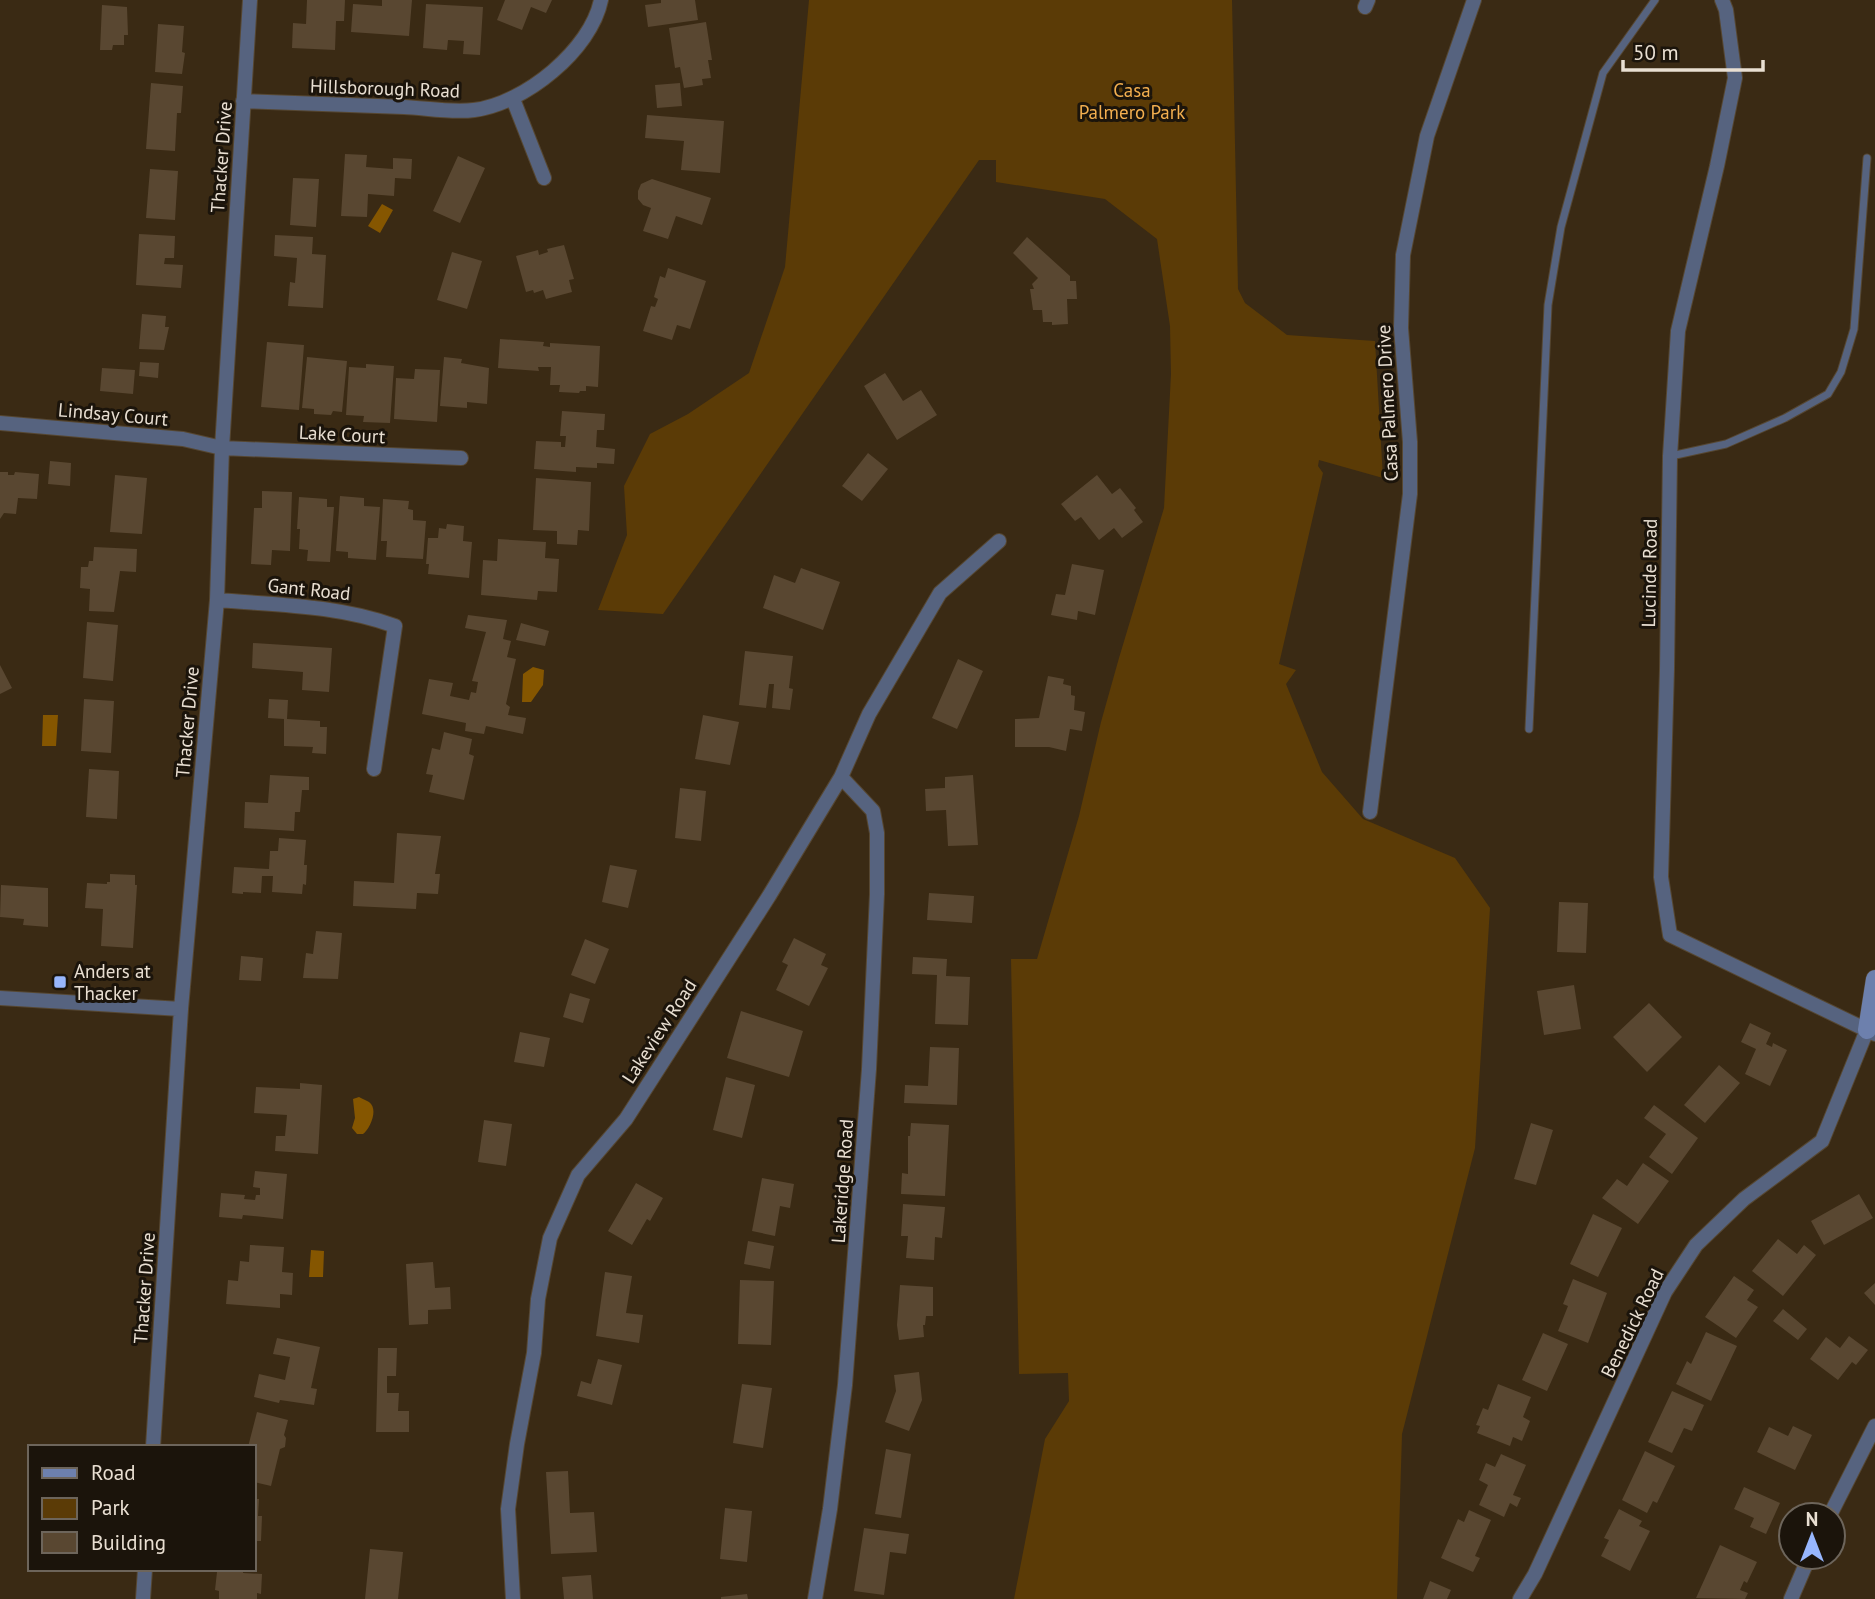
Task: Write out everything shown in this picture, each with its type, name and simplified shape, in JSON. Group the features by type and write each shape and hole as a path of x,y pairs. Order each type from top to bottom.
{"street":[{"name":"Thacker Drive","path":"153,1445 180,1009 217,600 222,448 250,0"},
{"name":"Hillsborough Road","path":"243,101 474,110 513,99 541,80 573,52 597,17 600,0"},
{"name":"Casa Palmero Drive","path":"1370,812 1410,494 1410,442 1401,328 1404,255 1427,136 1474,0"},
{"name":"Lucinde Road","path":"1722,0 1726,10 1735,78 1678,331 1670,456 1661,877 1670,935 1871,1032"},
{"path":"513,99 544,178"},
{"name":"Lindsay Court","path":"0,423 183,439 222,448"},
{"name":"Lake Court","path":"222,448 461,458"},
{"name":"Lakeview Road","path":"513,1599 508,1509 534,1353 538,1299 550,1238 578,1175 626,1119 769,896 841,777 869,714 940,593 999,541"},
{"name":"Gant Road","path":"217,600 329,609 366,615 395,625 374,769"},
{"name":"Lakeridge Road","path":"815,1599 843,1409 869,1069 877,894 877,833 873,811 841,777"},
{"path":"1871,1032 1875,979"},
{"path":"0,998 180,1009"},
{"name":"Benedick Road","path":"1520,1599 1535,1574 1665,1292 1696,1245 1744,1199 1822,1141 1871,1032"},
{"path":"1837,1501 1875,1426"},
{"path":"143,1599 145,1571"},
{"path":"1791,1599 1803,1571"}],"lane":[{"path":"1529,729 1548,305 1561,227 1602,73 1655,0"},
{"path":"1670,456 1726,444 1785,418 1828,394 1841,372 1854,329 1867,158"}],"green space":[{"name":"Casa Palmero Park","path":"809,0 1232,0 1238,289 1245,303 1287,335 1375,341 1383,478 1319,460 1318,466 1323,473 1279,664 1296,670 1286,684 1322,772 1363,819 1455,858 1490,908 1475,1148 1402,1434 1397,1599 1014,1599 1045,1439 1069,1401 1068,1373 1019,1374 1011,959 1037,959 1079,816 1119,658 1164,508 1171,374 1170,326 1157,239 1105,199 996,182 996,160 979,160 663,614 598,610 627,535 624,486 650,434 688,414 749,373 785,267"}],"shaded area":[{"path":"382,204 393,210 380,233 368,226"},
{"path":"533,667 544,670 543,685 531,702 522,702 523,674"},
{"path":"43,715 58,715 56,746 42,746"},
{"path":"359,1097 369,1102 373,1109 371,1124 363,1134 357,1134 352,1128 355,1118 353,1099"},
{"path":"311,1250 324,1251 323,1277 309,1277"}],"building":[{"path":"307,0 345,0 344,21 336,21 335,50 292,48 293,23 306,24"},
{"path":"382,0 412,0 409,36 351,32 353,4 382,6"},
{"path":"505,0 552,0 546,13 531,7 522,30 497,20"},
{"path":"661,0 695,0 698,20 648,27 645,5 661,3"},
{"path":"426,4 483,7 480,55 463,54 464,41 448,40 447,50 423,48"},
{"path":"102,5 127,7 128,35 124,35 124,45 113,45 112,50 100,50"},
{"path":"706,22 712,60 708,60 711,78 702,79 703,85 684,88 680,67 675,68 669,28"},
{"path":"158,24 184,26 182,52 185,53 182,74 155,72"},
{"path":"151,83 183,86 181,113 177,113 175,151 146,149"},
{"path":"680,83 682,106 657,108 655,85"},
{"path":"647,115 724,121 720,173 681,170 684,141 645,138"},
{"path":"345,154 367,155 366,167 393,169 393,158 412,159 411,179 395,178 394,196 368,194 367,217 341,216"},
{"path":"458,156 485,168 460,223 433,211"},
{"path":"150,169 178,171 175,220 146,218"},
{"path":"293,178 319,179 316,227 290,225"},
{"path":"652,179 711,198 702,225 676,216 668,239 643,231 651,208 638,199 638,191 641,184"},
{"path":"139,234 175,236 174,258 165,258 164,264 183,265 181,288 136,285"},
{"path":"275,235 313,237 312,254 326,255 323,308 288,306 290,282 295,283 297,258 274,256"},
{"path":"1027,237 1070,276 1070,281 1076,281 1077,299 1067,299 1068,324 1052,325 1052,322 1043,322 1042,310 1033,310 1030,289 1034,289 1032,284 1038,278 1013,253"},
{"path":"564,245 574,279 569,280 572,292 546,299 543,290 526,292 516,256 538,250 539,255 548,252 547,249"},
{"path":"452,252 482,261 467,309 437,300"},
{"path":"668,268 706,281 690,329 677,325 672,340 643,331 651,306 655,307 658,299 654,297 660,276 665,278"},
{"path":"142,314 166,316 165,327 169,327 164,350 139,349"},
{"path":"500,339 544,342 543,346 550,347 550,343 600,346 598,387 586,386 586,391 579,393 559,392 560,385 550,385 551,367 538,367 539,371 498,368"},
{"path":"267,342 304,345 299,410 261,407"},
{"path":"307,357 347,361 342,412 333,411 331,415 314,414 314,409 302,408"},
{"path":"444,357 462,359 461,363 489,368 487,404 467,402 467,408 440,406"},
{"path":"140,362 159,363 158,378 139,376"},
{"path":"366,364 394,366 390,423 363,422 364,416 346,415 349,367 366,368"},
{"path":"102,368 135,370 133,394 100,391"},
{"path":"415,369 440,370 437,422 394,419 396,378 414,379"},
{"path":"885,373 903,401 921,390 937,415 897,440 864,386"},
{"path":"562,411 605,414 604,430 597,430 596,447 615,449 614,464 597,463 597,468 576,467 576,472 534,469 536,441 561,442 561,447 565,447 566,436 560,436"},
{"path":"868,453 888,469 862,501 842,486"},
{"path":"50,461 71,463 70,486 48,484"},
{"path":"0,472 8,472 8,475 14,475 15,472 39,474 37,499 18,498 16,514 4,513 0,519"},
{"path":"115,475 147,478 142,534 110,532"},
{"path":"1097,475 1112,494 1120,488 1143,522 1122,538 1114,528 1099,540 1081,517 1075,521 1061,504"},
{"path":"536,478 591,482 589,531 578,530 577,545 557,544 557,531 533,530"},
{"path":"262,491 292,492 290,551 272,550 271,565 251,564 254,508 262,508"},
{"path":"340,496 364,498 364,506 380,507 376,560 348,558 348,552 336,551"},
{"path":"299,497 327,499 327,507 334,507 330,562 307,561 308,550 299,549"},
{"path":"383,499 409,501 408,509 413,510 413,520 426,521 423,559 386,557 387,541 381,541"},
{"path":"447,524 464,526 463,541 472,542 469,578 428,574 428,538 438,538 439,528 446,529"},
{"path":"498,539 546,542 545,558 559,559 557,592 538,591 537,600 481,595 483,560 497,561"},
{"path":"94,547 137,549 136,572 120,571 114,612 89,611 90,589 80,588 81,567 88,567 89,561 93,561"},
{"path":"1072,564 1104,570 1095,615 1078,611 1077,620 1051,615 1056,594 1065,595"},
{"path":"801,568 840,582 823,630 763,608 774,575 795,583"},
{"path":"468,615 507,620 503,639 511,641 507,657 516,659 506,704 510,707 508,715 526,718 523,734 486,726 484,734 465,731 466,723 422,714 429,679 453,683 450,696 469,700 471,692 476,693 478,682 472,681 486,632 465,628"},
{"path":"87,622 118,625 113,681 83,678"},
{"path":"521,623 549,631 545,646 516,640"},
{"path":"253,643 332,648 329,692 302,690 303,672 252,668"},
{"path":"745,651 793,656 789,688 793,689 790,710 772,708 774,684 769,684 766,708 739,705"},
{"path":"958,659 983,671 957,729 932,718"},
{"path":"0,665 12,688 0,694"},
{"path":"1048,676 1064,679 1063,684 1071,686 1071,695 1075,696 1074,710 1085,712 1082,731 1070,729 1066,751 1049,747 1015,747 1015,719 1039,718"},
{"path":"84,699 114,701 111,753 81,751"},
{"path":"269,699 288,700 287,719 320,721 320,727 327,727 326,754 312,753 313,747 284,746 284,719 268,718"},
{"path":"703,715 739,722 730,765 695,759"},
{"path":"444,732 472,739 469,754 474,756 464,800 429,792 433,775 426,774 432,748 440,750"},
{"path":"89,769 119,771 117,819 86,817"},
{"path":"270,775 309,777 309,790 302,790 300,812 295,812 294,831 244,828 245,802 268,803"},
{"path":"973,775 978,845 948,846 946,810 926,811 925,789 945,788 945,777"},
{"path":"680,788 706,791 701,841 675,838"},
{"path":"397,833 441,836 435,874 440,874 438,894 417,893 416,909 353,906 354,881 394,883"},
{"path":"279,838 306,840 306,885 303,884 302,894 272,892 273,876 262,876 261,893 232,893 234,867 269,869 270,851 278,851"},
{"path":"610,865 637,870 628,908 602,902"},
{"path":"110,874 135,875 137,885 133,948 101,946 103,909 85,908 87,883 107,884 110,882"},
{"path":"1,885 48,888 48,927 23,925 24,919 0,917"},
{"path":"929,893 974,896 972,923 927,920"},
{"path":"1559,902 1588,903 1586,953 1557,952"},
{"path":"316,931 342,933 338,979 303,978 306,953 313,954"},
{"path":"794,938 826,954 821,965 828,968 809,1006 776,990 788,965 782,962"},
{"path":"585,939 609,949 595,984 571,975"},
{"path":"241,956 263,958 261,981 239,980"},
{"path":"913,957 947,959 946,976 970,977 968,1025 935,1024 937,975 912,974"},
{"path":"1574,985 1581,1029 1544,1035 1537,991"},
{"path":"570,993 590,999 583,1023 563,1017"},
{"path":"1649,1003 1682,1037 1647,1072 1613,1037"},
{"path":"741,1011 803,1031 789,1077 727,1058"},
{"path":"1750,1023 1771,1033 1766,1044 1772,1047 1773,1043 1787,1050 1770,1086 1745,1074 1756,1049 1741,1042"},
{"path":"520,1032 550,1038 544,1067 514,1062"},
{"path":"930,1047 959,1048 957,1105 904,1103 905,1085 928,1086"},
{"path":"1719,1065 1740,1083 1705,1123 1684,1105"},
{"path":"726,1077 755,1085 742,1138 713,1130"},
{"path":"300,1083 322,1085 318,1154 275,1151 276,1136 285,1136 287,1115 254,1113 256,1087 300,1089"},
{"path":"1654,1105 1698,1138 1672,1174 1649,1157 1666,1134 1644,1118"},
{"path":"484,1120 512,1124 506,1166 478,1162"},
{"path":"911,1123 949,1125 945,1196 901,1194 902,1173 908,1174 908,1136"},
{"path":"1531,1123 1553,1130 1536,1185 1514,1179"},
{"path":"1643,1163 1669,1181 1638,1224 1602,1198 1617,1179 1627,1186"},
{"path":"255,1171 287,1174 283,1219 243,1215 242,1219 219,1217 221,1193 245,1195 244,1199 255,1200 256,1195 260,1195 260,1188 253,1187"},
{"path":"762,1178 794,1184 790,1208 780,1206 775,1236 752,1231"},
{"path":"636,1183 663,1198 632,1245 608,1231"},
{"path":"1859,1194 1873,1218 1824,1245 1811,1221"},
{"path":"903,1204 945,1207 942,1238 935,1237 934,1260 906,1258 908,1236 901,1236"},
{"path":"1593,1214 1622,1228 1598,1277 1570,1264"},
{"path":"1778,1239 1797,1254 1804,1245 1816,1255 1783,1296 1752,1271"},
{"path":"748,1241 774,1246 770,1269 744,1264"},
{"path":"250,1245 284,1247 282,1272 293,1273 292,1295 280,1294 280,1308 226,1304 228,1280 238,1281 240,1261 249,1262"},
{"path":"433,1262 435,1288 450,1287 451,1309 428,1310 428,1324 409,1325 406,1264"},
{"path":"605,1272 632,1276 626,1313 643,1315 639,1343 596,1336"},
{"path":"1734,1276 1754,1290 1747,1300 1758,1307 1736,1338 1705,1317"},
{"path":"1573,1279 1607,1293 1588,1343 1558,1331 1568,1306 1563,1304"},
{"path":"740,1280 774,1281 771,1345 738,1344"},
{"path":"1875,1283 1875,1305 1864,1293"},
{"path":"900,1285 933,1287 933,1316 926,1316 923,1325 924,1337 899,1340 897,1325"},
{"path":"1783,1309 1807,1329 1798,1340 1773,1321"},
{"path":"1706,1332 1737,1346 1711,1401 1676,1384 1687,1361 1691,1364"},
{"path":"1543,1333 1568,1344 1547,1391 1522,1380"},
{"path":"1849,1336 1868,1350 1856,1365 1852,1362 1838,1380 1810,1359 1826,1337 1840,1348"},
{"path":"277,1338 320,1347 311,1388 317,1389 314,1405 280,1400 279,1403 254,1397 259,1374 285,1380 290,1357 273,1354"},
{"path":"378,1348 397,1348 396,1376 387,1376 387,1393 399,1393 398,1411 409,1411 409,1432 376,1432"},
{"path":"598,1359 622,1365 612,1405 577,1396 581,1381 591,1384"},
{"path":"919,1372 922,1400 909,1431 885,1422 896,1391 894,1375"},
{"path":"742,1384 772,1388 763,1448 733,1443"},
{"path":"1498,1384 1531,1397 1523,1417 1530,1421 1522,1441 1513,1437 1510,1446 1477,1433 1480,1426 1476,1425 1483,1408 1488,1410"},
{"path":"1672,1391 1704,1405 1692,1431 1684,1428 1672,1453 1648,1442"},
{"path":"257,1412 288,1420 284,1435 285,1447 280,1449 271,1486 256,1482 256,1445 249,1445"},
{"path":"1793,1426 1812,1435 1795,1470 1757,1452 1769,1427 1788,1436"},
{"path":"886,1449 911,1454 901,1518 875,1514"},
{"path":"1645,1451 1675,1466 1657,1503 1653,1501 1647,1513 1622,1500"},
{"path":"1501,1454 1526,1465 1513,1495 1521,1498 1517,1507 1510,1503 1504,1517 1479,1505 1488,1485 1479,1480 1486,1463 1495,1467"},
{"path":"568,1471 570,1513 594,1512 597,1552 551,1554 546,1472"},
{"path":"1744,1487 1777,1502 1777,1510 1766,1534 1750,1527 1754,1518 1734,1509"},
{"path":"256,1499 259,1499 258,1516 262,1516 261,1541 256,1541"},
{"path":"725,1508 752,1511 747,1562 720,1559"},
{"path":"1619,1509 1642,1521 1639,1526 1650,1531 1630,1571 1601,1556 1609,1540 1604,1538"},
{"path":"1469,1510 1491,1520 1475,1556 1480,1558 1473,1572 1441,1558 1458,1519 1464,1522"},
{"path":"864,1528 909,1534 906,1554 890,1552 884,1595 854,1591"},
{"path":"1720,1545 1757,1562 1747,1583 1744,1581 1740,1590 1748,1593 1745,1599 1696,1598"},
{"path":"370,1549 403,1552 398,1599 365,1599"},
{"path":"217,1572 262,1574 261,1594 257,1593 257,1599 219,1599 219,1591 215,1590"},
{"path":"591,1575 593,1599 564,1599 562,1577"},
{"path":"1430,1581 1451,1590 1447,1599 1423,1599"},
{"path":"747,1594 748,1599 721,1599 721,1597"}],"place":[{"name":"Anders at Thacker","path":"60,982"}]}
